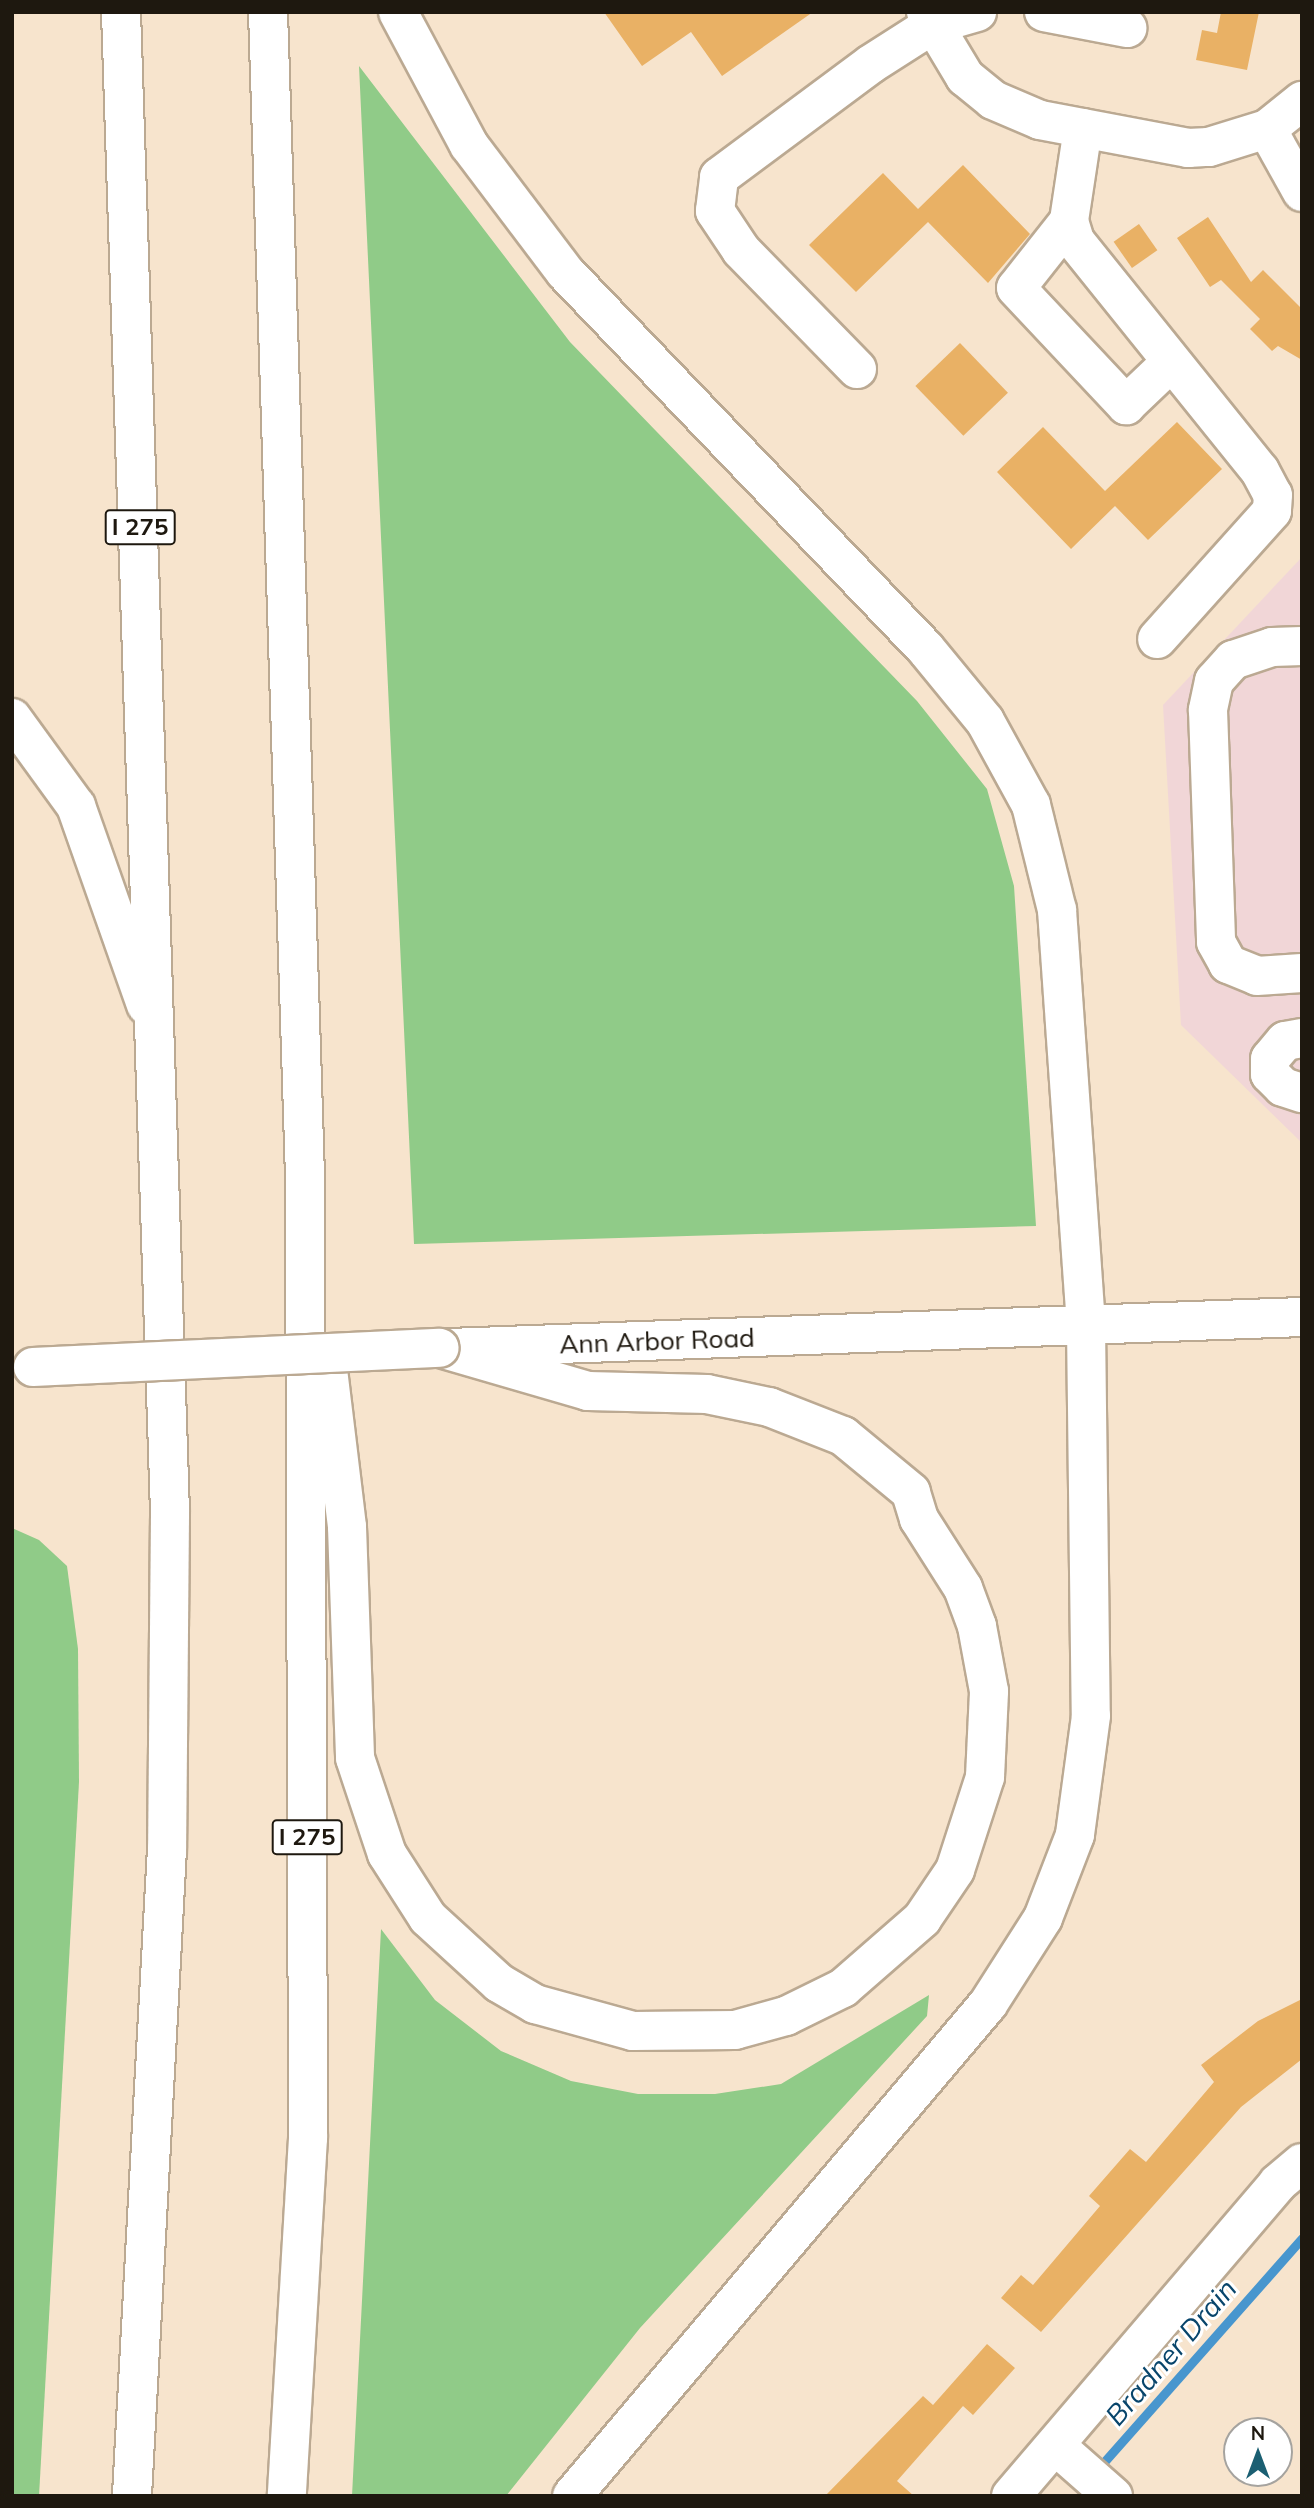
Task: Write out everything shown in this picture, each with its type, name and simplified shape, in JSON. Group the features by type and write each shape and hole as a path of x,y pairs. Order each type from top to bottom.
{"main road":[{"name":"I 275","path":"121,12 159,1043 170,1515 167,1849 132,2496"},
{"name":"I 275","path":"268,12 305,1177 308,2138 287,2496"},
{"path":"398,12 469,145 541,242 608,321 925,648 985,721 1016,772 1042,839 1057,910 1086,1326 1091,1716 1082,1803 1059,1883 1025,1952 988,2004 572,2496"},
{"path":"857,369 741,250 715,211 719,177 929,19 977,12"},
{"path":"1044,12 1127,28"},
{"path":"929,19 965,78 993,100 1019,114 1188,148 1230,144 1267,129 1302,101"},
{"path":"1083,128 1069,221 1075,241 1260,471 1273,495 1272,511 1157,639"},
{"path":"1267,129 1302,192"},
{"path":"1069,221 1016,288 1126,405 1171,362"},
{"path":"1302,646 1272,647 1233,660 1214,681 1208,710 1216,942 1228,964 1257,976 1302,973"},
{"path":"12,718 76,806 159,1043"},
{"path":"1302,1038 1285,1041 1270,1059 1270,1074 1283,1087 1302,1093"},
{"path":"305,1177 347,1527 355,1758 387,1854 409,1892 457,1949 499,1983 535,2004 589,2023 690,2034 735,2030 786,2016 843,1988 922,1919 955,1870 985,1777 989,1691 977,1626 962,1588 919,1519 911,1492 843,1436 769,1407 707,1394 588,1391 440,1348"},
{"name":"Ann Arbor Road","path":"19,1366 1302,1317"},
{"path":"1011,2496 1278,2183 1302,2163"},
{"path":"1056,2446 1113,2496"}],"shaded area":[{"path":"1302,557 1302,1143 1181,1025 1163,705"}],"green space":[{"path":"359,66 570,342 917,701 987,789 1014,886 1036,1226 414,1244"},
{"path":"12,1528 39,1540 67,1566 78,1649 79,1782 39,2496 12,2496"},
{"path":"381,1929 435,2000 501,2051 571,2081 638,2094 715,2094 781,2084 929,1995 927,2016 640,2328 506,2496 352,2496"}],"building":[{"path":"604,12 813,12 722,76 691,32 642,66"},
{"path":"1221,12 1259,12 1247,70 1196,60 1202,30 1217,33"},
{"path":"963,165 1030,234 988,283 928,222 856,292 809,245 883,173 918,209"},
{"path":"1208,217 1251,282 1263,270 1302,309 1302,360 1278,346 1272,351 1250,329 1260,319 1221,280 1210,287 1177,238"},
{"path":"1139,224 1157,250 1132,268 1114,242"},
{"path":"960,343 1008,393 963,436 915,386"},
{"path":"1177,422 1222,469 1148,540 1115,506 1071,549 997,472 1043,427 1105,491"},
{"path":"1302,1999 1302,2059 1241,2107 1041,2332 1001,2298 1021,2275 1033,2285 1100,2206 1089,2196 1130,2149 1146,2162 1214,2082 1201,2065 1258,2021"},
{"path":"987,2344 1015,2368 973,2415 963,2406 897,2481 914,2496 825,2496 923,2396 933,2405"}],"waterway":[{"name":"Bradner Drain","path":"1096,2471 1302,2238"}]}
